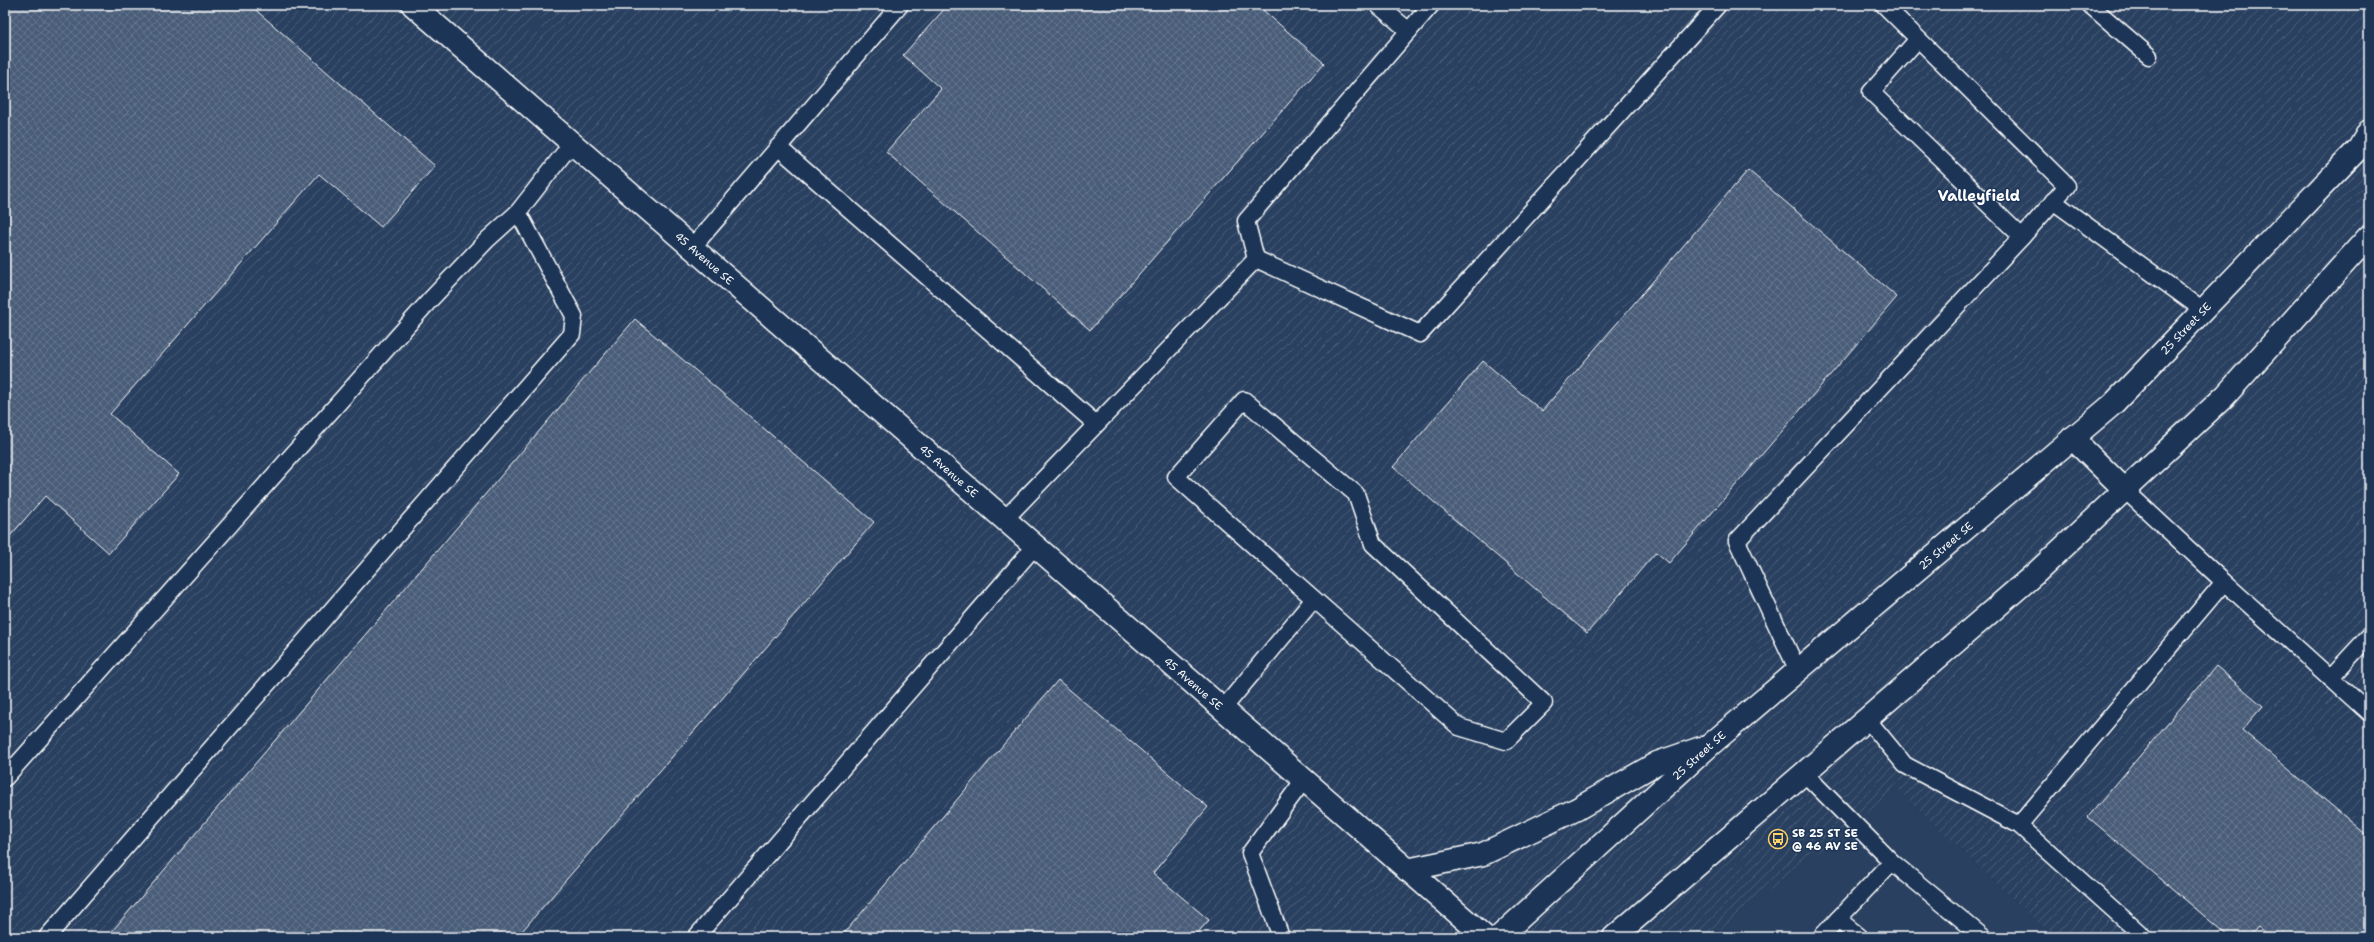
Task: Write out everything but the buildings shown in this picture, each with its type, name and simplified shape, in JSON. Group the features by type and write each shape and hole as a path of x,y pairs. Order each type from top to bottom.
{"street":[{"name":"45 Avenue SE","path":"413,5 1222,710 1485,937"},
{"name":"25 Street SE","path":"1499,937 1710,745 2112,404 2358,148 2369,131"},
{"path":"1614,937 2036,572 2125,490 2225,396 2369,236"},
{"path":"2072,438 2125,490"},
{"path":"1407,870 1482,854 1577,809 1657,763 1710,745"}],"lane":[{"path":"692,248 900,5"},
{"path":"1378,5 1409,31"},
{"path":"1256,259 1246,221 1431,5"},
{"path":"1256,259 1420,334 1718,5"},
{"path":"1798,671 1737,541 2022,237 2067,186 1884,5"},
{"path":"2090,5 2149,56"},
{"path":"1918,39 1871,92 2022,237"},
{"path":"5,778 430,300 487,240 518,212 572,143"},
{"path":"778,147 1096,424"},
{"path":"2053,201 2203,310"},
{"path":"47,937 572,334 574,316 518,212"},
{"path":"1004,520 1256,259"},
{"path":"1244,400 1356,494 1373,544 1544,703 1506,741 1459,727 1314,599 1176,477 1244,400"},
{"path":"2125,490 2369,714"},
{"path":"696,937 1035,546"},
{"path":"2019,825 2224,582"},
{"path":"1222,710 1314,599"},
{"path":"2330,678 2369,636"},
{"path":"1867,718 1905,764 2019,825 2144,937"},
{"path":"1804,773 1892,862 1983,937"},
{"path":"1281,937 1250,853 1304,781"},
{"path":"1821,937 1892,862"},
{"path":"1838,919 1860,937"}],"shaded area":[{"path":"5,5 2369,5 2369,937 2053,937 1897,789 1711,937 5,937"},
{"path":"1897,789 2053,937 1711,937"}],"place":[{"name":"SB 25 ST SE @ 46 AV SE","path":"1778,839"}],"district":[{"name":"Valleyfield","path":"1979,196"}]}
